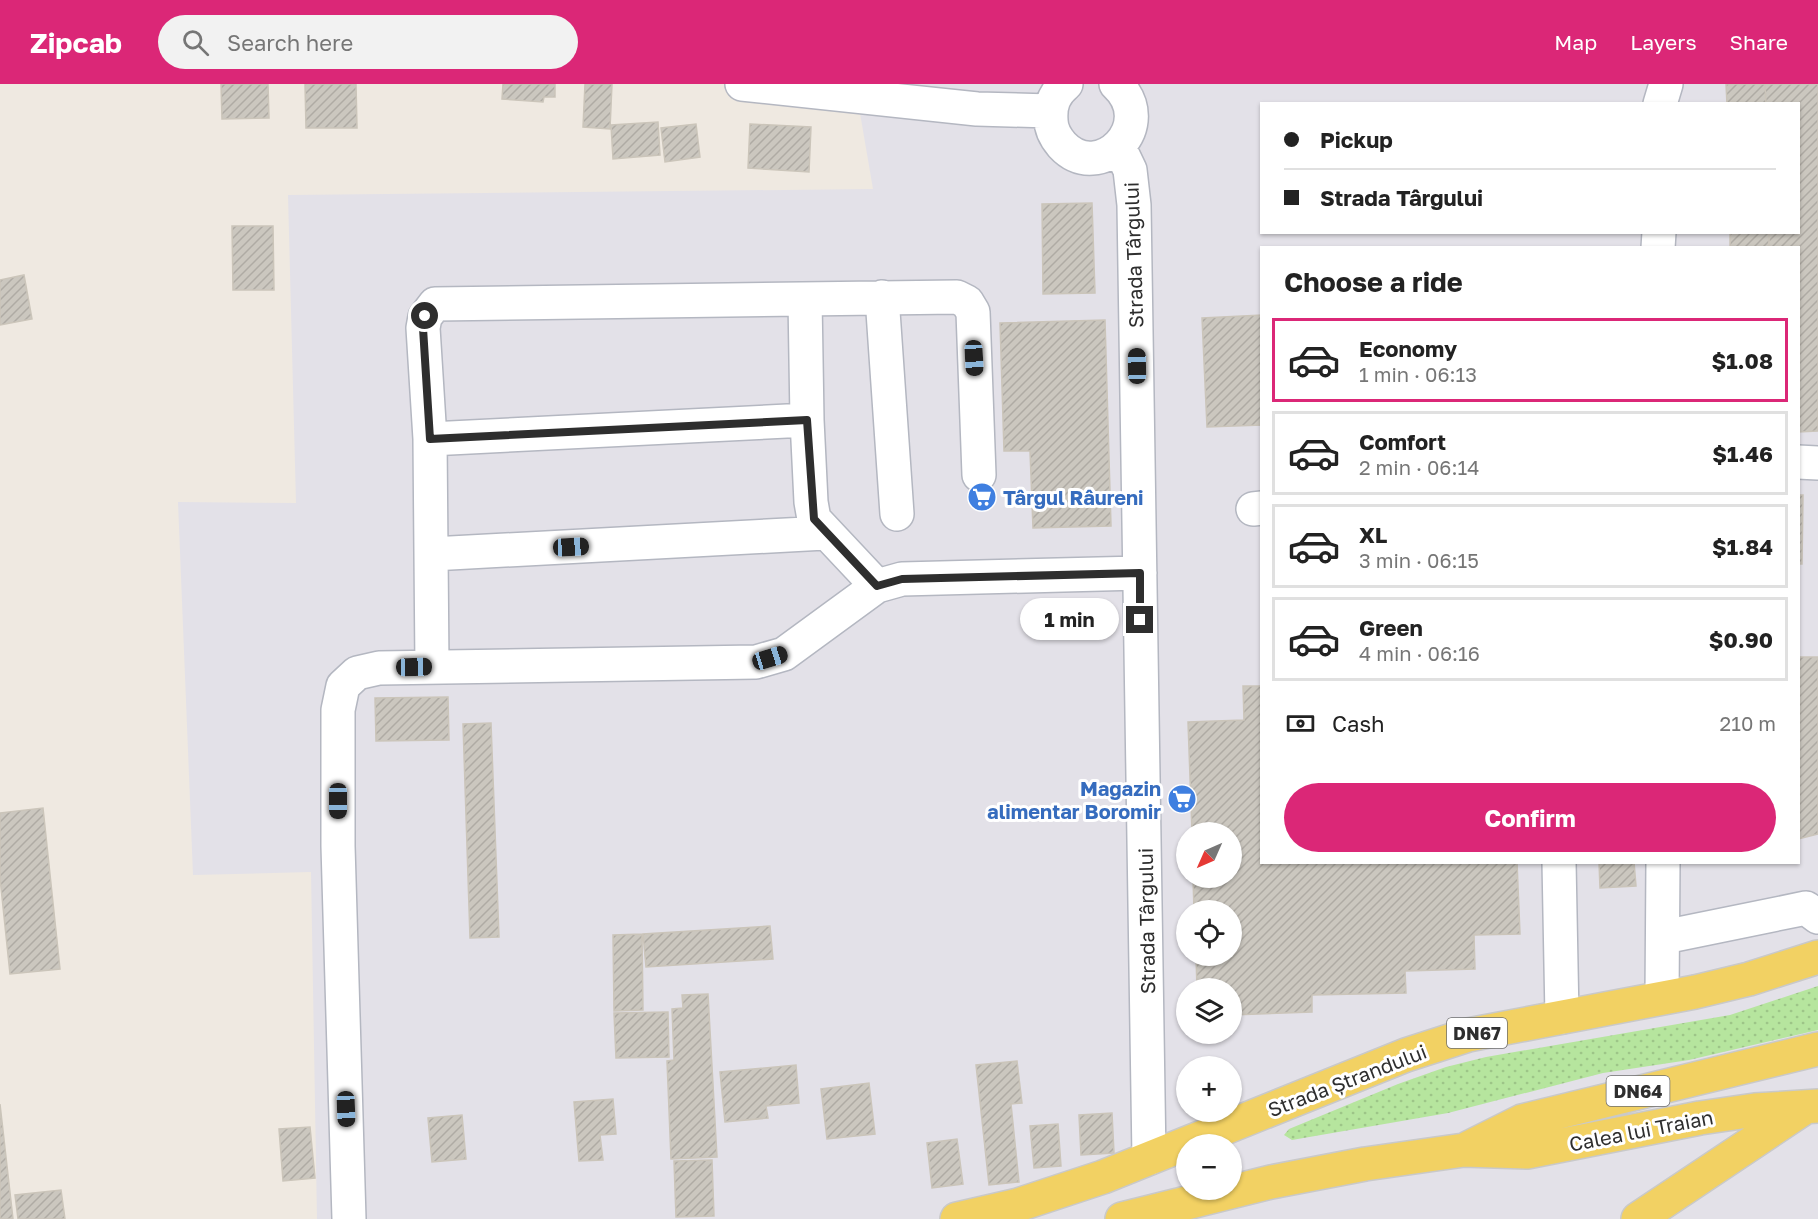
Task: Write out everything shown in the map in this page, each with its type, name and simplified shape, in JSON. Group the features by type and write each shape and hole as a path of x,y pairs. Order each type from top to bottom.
{"main road":[{"name":"Strada Ștrandului","path":"957,1219 1060,1192 1406,1055 1468,1035 1749,979 1818,957"},
{"name":"Calea lui Traian","path":"1464,1150 1522,1121 1818,1049"},
{"name":"Calea lui Traian","path":"1122,1219 1271,1182 1464,1150 1527,1152 1700,1118 1755,1110 1811,1107"},
{"path":"1638,1219 1811,1107"}],"street":[{"path":"742,84 977,109 1058,97 1051,125 1056,138 1066,149 1092,158 1106,155 1119,147 1128,134 1132,118 1130,103 1116,84"},
{"path":"1661,102 1666,84"},
{"name":"Strada Târgului","path":"1119,147 1130,170 1133,184 1149,1158"},
{"path":"882,297 897,514"},
{"path":"432,667 430,439 423,328 425,316 435,304 957,297 967,302 973,312 979,475"},
{"path":"805,299 807,420 814,519 877,586"},
{"path":"430,439 807,420"},
{"path":"1800,462 1818,462"},
{"path":"432,554 825,533"},
{"path":"349,1219 338,846 338,710 343,686 357,673 379,668 756,662 784,654 877,586 902,579 1140,573"},
{"path":"1559,864 1562,1017"},
{"path":"1662,997 1663,864"},
{"path":"1664,937 1806,908 1818,917"}],"shaded area":[{"path":"855,84 1818,84 1818,1219 317,1219 311,872 193,875 178,502 296,503 288,195 873,189"}],"green space":[{"path":"1818,986 1818,1030 1689,1060 1603,1073 1448,1113 1292,1140 1284,1135 1289,1129 1398,1084 1446,1067 1486,1057 1730,1015"}],"building":[{"path":"221,84 268,84 269,118 222,119"},
{"path":"305,84 356,84 357,128 306,128"},
{"path":"503,84 555,84 555,97 544,97 543,102 502,99"},
{"path":"585,84 612,84 610,129 583,127"},
{"path":"1726,84 1765,84 1766,102 1727,102"},
{"path":"1765,84 1818,84 1818,431 1800,432 1800,246 1769,246 1769,234 1800,234 1800,102 1766,102"},
{"path":"658,122 660,155 613,159 611,125"},
{"path":"696,124 700,157 665,162 661,128"},
{"path":"750,124 811,127 809,172 748,168"},
{"path":"1092,203 1095,293 1043,294 1042,204"},
{"path":"232,226 273,226 274,290 233,290"},
{"path":"1730,234 1769,234 1769,246 1730,246"},
{"path":"24,275 32,319 0,325 0,280"},
{"path":"1260,315 1260,425 1207,427 1202,318"},
{"path":"1105,320 1111,526 1033,528 1030,451 1004,451 1000,323"},
{"path":"1800,495 1803,495 1802,564 1800,564"},
{"path":"1800,657 1818,657 1818,834 1800,838"},
{"path":"1243,686 1260,686 1260,864 1517,864 1520,934 1474,935 1475,969 1405,971 1406,993 1312,995 1312,1012 1242,1015 1242,978 1197,978 1196,966 1242,966 1242,900 1194,900 1193,888 1242,888 1242,822 1192,822 1188,722 1244,720"},
{"path":"448,697 449,740 376,741 375,698"},
{"path":"491,723 499,937 470,938 463,724"},
{"path":"43,808 60,969 10,974 0,878 0,813"},
{"path":"1599,864 1634,864 1636,886 1600,888"},
{"path":"770,926 773,959 646,967 643,934"},
{"path":"642,934 643,1010 614,1011 613,935"},
{"path":"708,994 717,1157 671,1159 667,1061 674,1060 672,1009 683,1008 682,995"},
{"path":"668,1012 669,1057 616,1058 614,1013"},
{"path":"1017,1061 1022,1103 1011,1104 1019,1182 989,1185 976,1065"},
{"path":"796,1065 799,1103 766,1106 768,1118 725,1122 720,1072"},
{"path":"869,1083 875,1134 827,1139 821,1089"},
{"path":"613,1099 616,1134 600,1135 603,1160 579,1161 574,1102"},
{"path":"0,1104 13,1219 0,1219"},
{"path":"1112,1113 1114,1153 1081,1155 1079,1115"},
{"path":"462,1115 466,1159 432,1162 428,1118"},
{"path":"1058,1124 1061,1166 1034,1168 1030,1126"},
{"path":"310,1127 315,1178 283,1181 279,1129"},
{"path":"957,1139 963,1184 932,1188 927,1143"},
{"path":"712,1160 714,1216 676,1217 674,1161"},
{"path":"61,1190 65,1219 18,1219 15,1195"}],"place":[{"name":"Târgul Râureni","path":"982,497"},
{"name":"Magazin alimentar Boromir","path":"1182,799"}],"route":[{"path":"425,316 423,328 430,439 807,420 814,519 877,586 902,579 1140,573 1140,620"}]}
